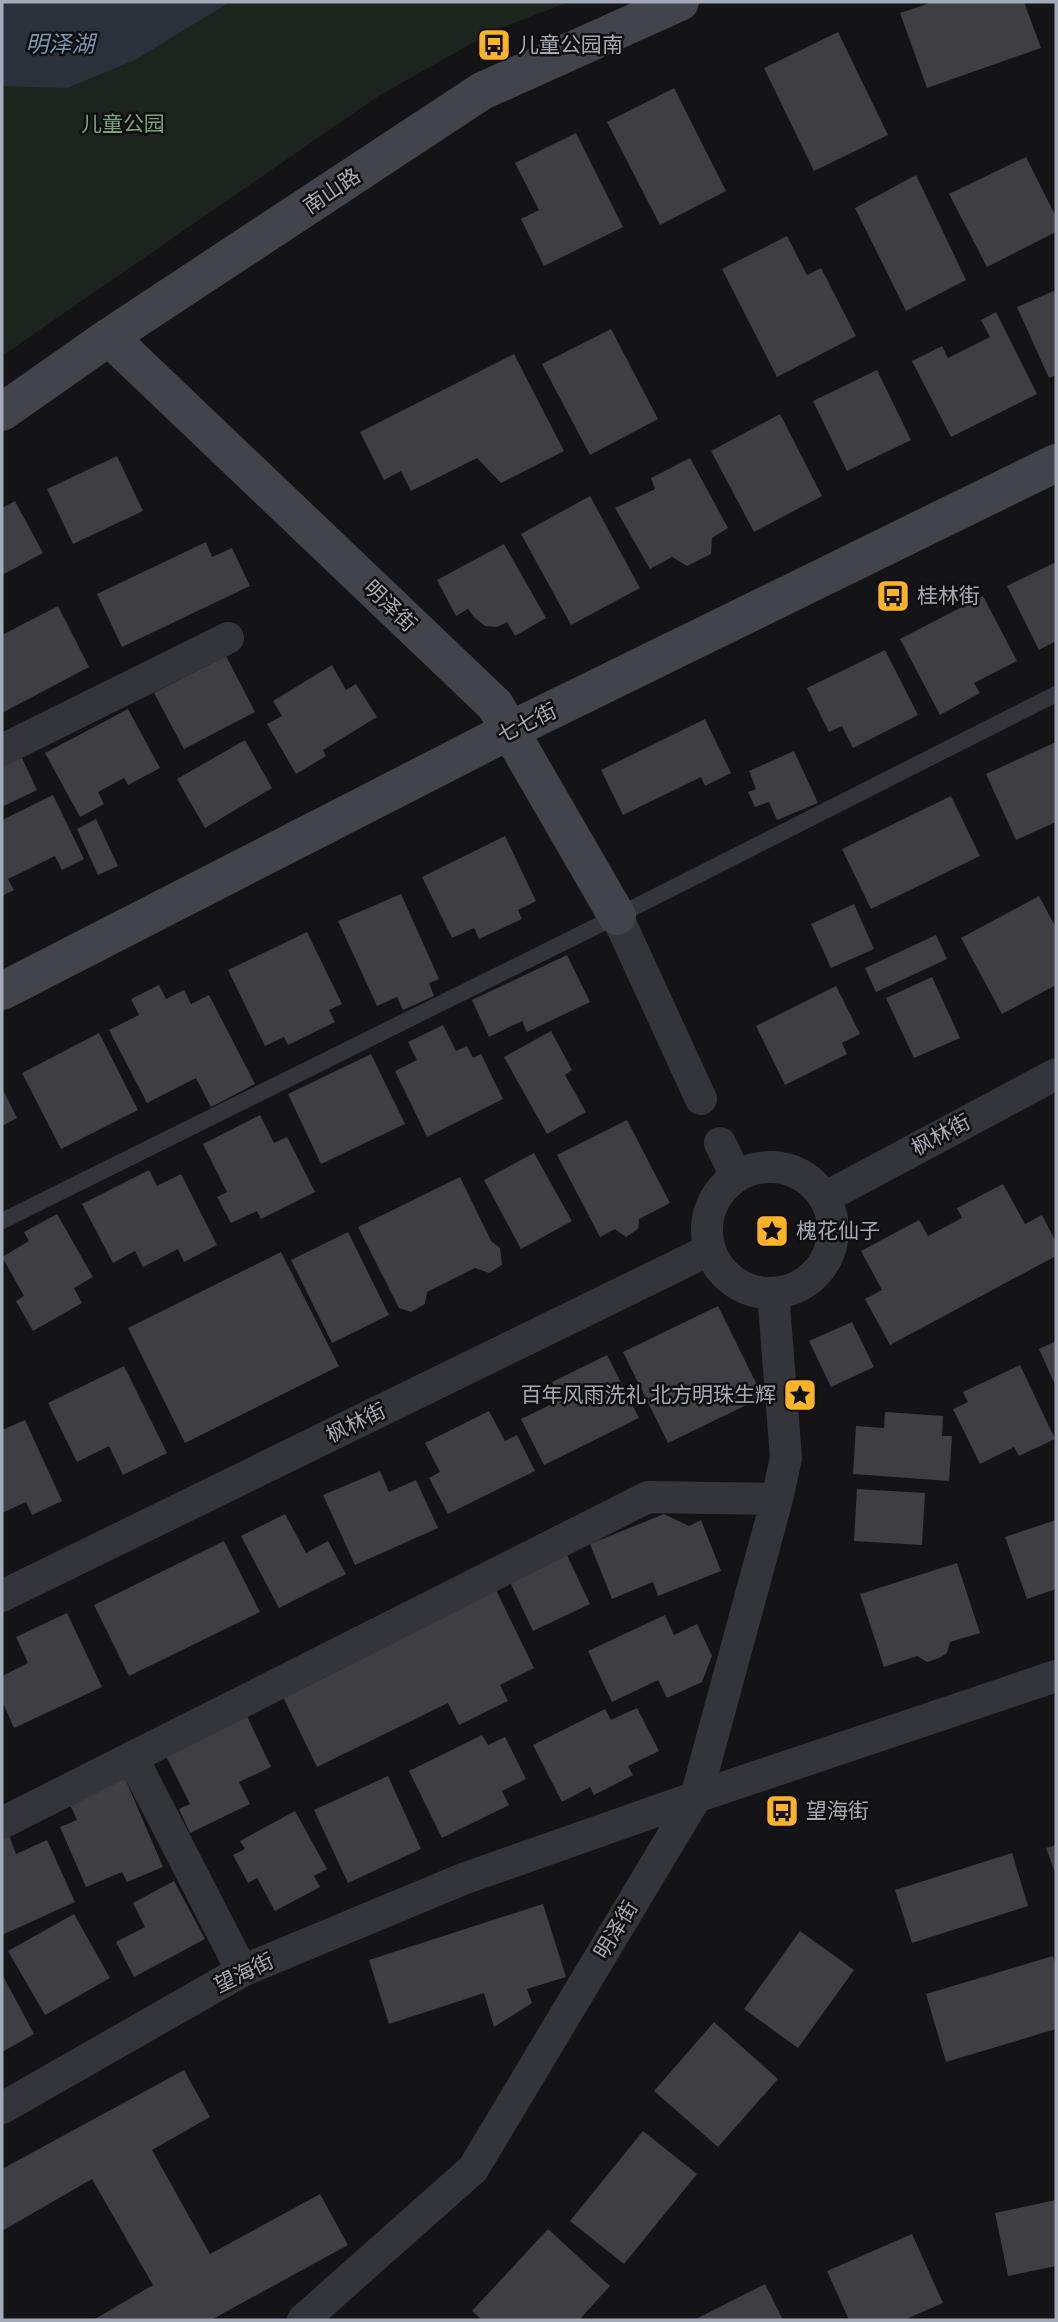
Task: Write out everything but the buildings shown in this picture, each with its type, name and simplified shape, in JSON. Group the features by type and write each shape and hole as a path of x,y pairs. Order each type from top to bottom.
{"main road":[{"name":"南山路","path":"2,412 109,337 482,91 680,2"},
{"name":"明泽街","path":"109,337 495,705 617,916"},
{"name":"七七街","path":"2,991 509,732 1056,463"}],"street":[{"path":"2,750 228,638"},
{"path":"617,916 701,1099"},
{"name":"枫林街","path":"826,1197 1056,1074"},
{"path":"720,1143 736,1176"},
{"path":"768,1166 801,1174 826,1197 835,1228 827,1260 805,1284 773,1293 746,1289 724,1274 709,1250 707,1222 716,1196 736,1176 768,1166"},
{"name":"枫林街","path":"2,1596 709,1250"},
{"name":"明泽街","path":"303,2320 473,2169 696,1797 786,1458 773,1293"},
{"path":"2,1823 648,1497 777,1499"},
{"name":"望海街","path":"2,2108 242,1971 463,1879 696,1797 1056,1676"},
{"path":"132,1757 242,1971"}],"lane":[{"path":"2,1221 617,916 1056,694"}],"green space":[{"name":"儿童公园","path":"2,2 568,2 494,31 380,95 2,356"}],"water":[{"name":"明泽湖","path":"2,2 230,2 135,60 67,88 2,86"}],"place":[{"name":"儿童公园南","path":"494,45"},
{"name":"桂林街","path":"893,596"},
{"name":"槐花仙子","path":"772,1231"},
{"name":"百年风雨洗礼 北方明珠生辉","path":"800,1395"},
{"name":"望海街","path":"782,1811"}]}
